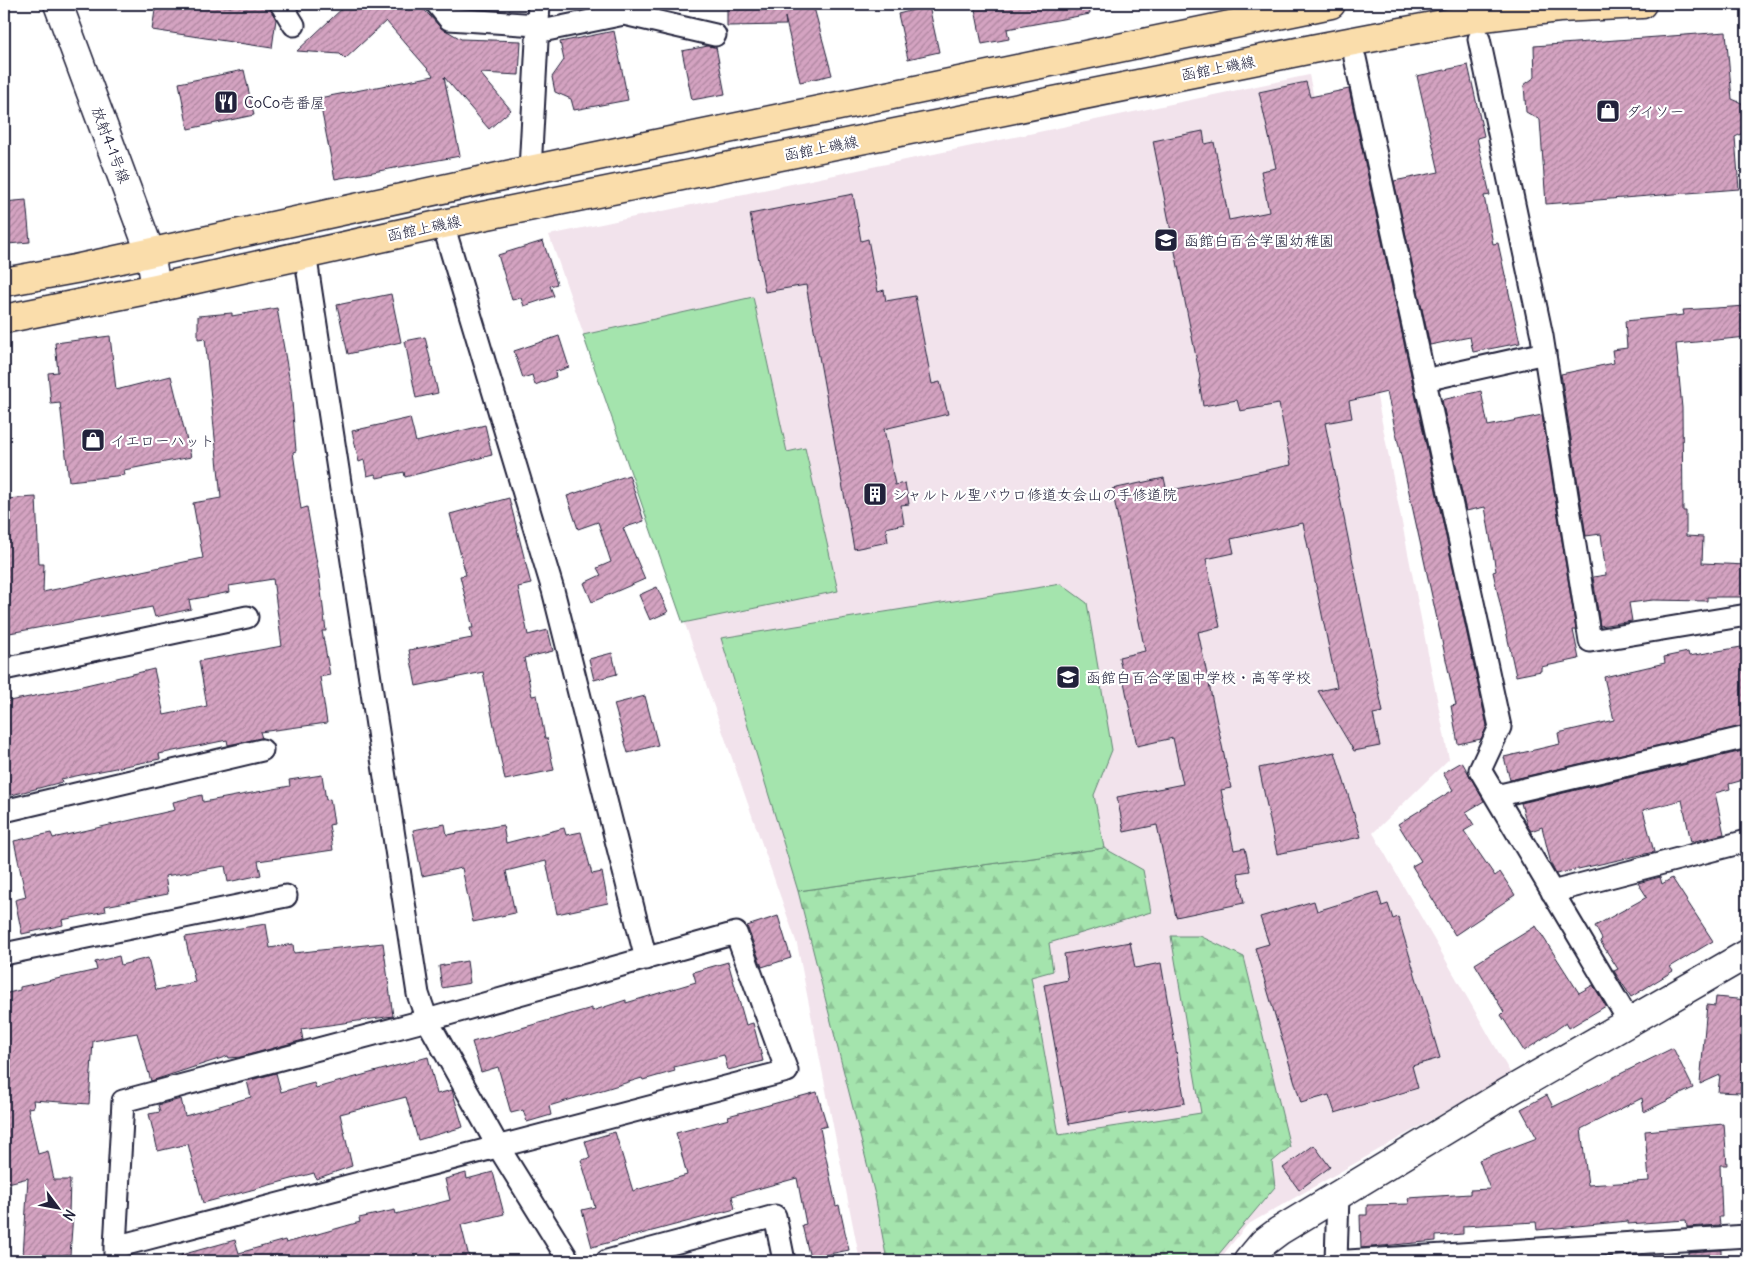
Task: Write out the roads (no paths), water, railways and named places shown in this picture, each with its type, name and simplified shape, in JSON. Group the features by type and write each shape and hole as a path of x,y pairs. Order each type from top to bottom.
{"main road":[{"path":"4,282 530,170 1331,4"},
{"name":"函館上磯線","path":"4,319 156,288 443,224 1465,20 1559,8 1642,4"}],"street":[{"name":"放射4-1号線","path":"58,4 150,252 156,288"},
{"path":"281,4 294,25"},
{"path":"437,4 450,19 537,29 624,14 715,35"},
{"path":"530,170 539,4"},
{"path":"1479,39 1545,353 1590,641 1747,615"},
{"path":"1355,58 1500,727 1480,770 1629,1021"},
{"path":"443,224 553,590 646,959"},
{"path":"305,254 418,994 427,1020 500,1148 569,1261"},
{"path":"1425,380 1545,353"},
{"path":"4,669 247,618"},
{"path":"1496,796 1747,736"},
{"path":"4,811 262,750"},
{"path":"1552,892 1747,841"},
{"path":"4,954 286,896"},
{"path":"736,933 787,1071 115,1254 123,1101 646,959 736,933"},
{"path":"1248,1261 1262,1243 1279,1231 1629,1021 1747,954"},
{"path":"1336,1261 1338,1196"},
{"path":"607,1261 775,1216 784,1261"},
{"path":"1348,1261 1747,1236"}],"place":[{"name":"CoCo壱番屋","path":"226,102"},
{"name":"ダイソー","path":"1608,111"},
{"name":"函館白百合学園幼稚園","path":"1166,240"},
{"name":"イエローハット","path":"93,440"},
{"name":"シャルトル聖パウロ修道女会山の手修道院","path":"875,494"},
{"name":"函館白百合学園中学校・高等学校","path":"1068,677"}]}
